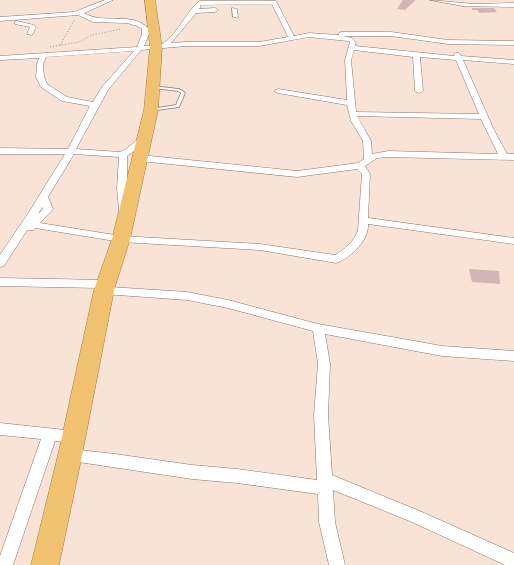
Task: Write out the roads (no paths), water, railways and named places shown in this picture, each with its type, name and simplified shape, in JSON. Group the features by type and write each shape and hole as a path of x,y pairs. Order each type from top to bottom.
{"highway":[{"path":"45,565 74,437 105,287 126,219 135,151 151,110 154,87 150,0"}],"street":[{"path":"0,19 78,13 110,0"},
{"path":"433,0 467,5 514,5"},
{"path":"0,263 14,244 70,152 95,105 112,79 153,47 170,41 201,1 274,2 291,37"},
{"path":"24,18 30,8"},
{"path":"234,9 236,17"},
{"path":"193,11 277,9"},
{"path":"78,13 94,20 135,23 142,25 146,29 145,39 153,47"},
{"path":"0,22 31,25 33,27 30,34"},
{"path":"0,58 153,47 259,44 291,37 309,35 378,33 448,42 514,43"},
{"path":"326,35 351,39 353,42 348,60 352,114 367,141 368,160"},
{"path":"448,42 459,58 504,157"},
{"path":"352,48 416,55 514,62"},
{"path":"43,55 40,64 40,77 44,85 65,99 95,105"},
{"path":"416,55 420,91"},
{"path":"278,91 351,103"},
{"path":"352,114 485,117"},
{"path":"0,152 51,150 70,152 135,151 297,174 358,166 380,155 396,153 514,157"},
{"path":"34,225 121,239 260,247 336,259 342,257 361,237 363,228 366,174 363,169 358,166"},
{"path":"14,244 48,209 43,196"},
{"path":"363,220 514,241"},
{"path":"0,282 105,287 198,298 228,304 318,328 442,350 514,356"},
{"path":"318,328 324,364 321,415 327,522 337,565"},
{"path":"0,429 74,437"},
{"path":"5,565 50,434"},
{"path":"70,455 325,484 418,517 514,561"}],"lane":[{"path":"151,110 178,106 182,93 179,90 154,87"}]}
